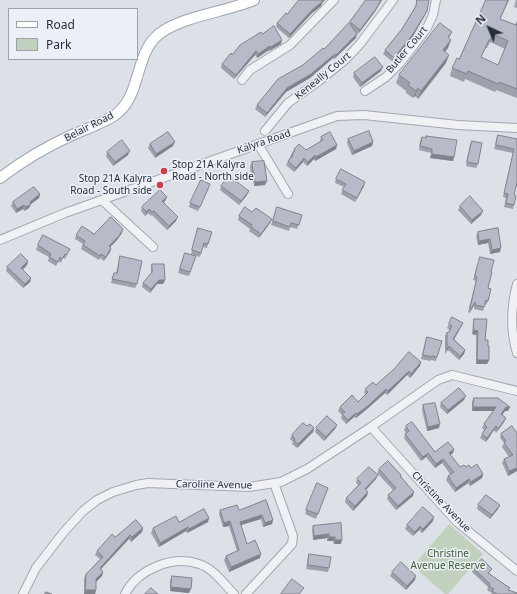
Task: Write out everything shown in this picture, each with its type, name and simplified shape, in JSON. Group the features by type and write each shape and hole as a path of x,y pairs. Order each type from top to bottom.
{"main road":[{"name":"Belair Road","path":"0,178 16,166 68,137 114,116 124,107 133,90 147,48 159,34 174,25 254,0"}],"street":[{"path":"242,80 250,70 290,44 334,0"},
{"name":"Keneally Court","path":"265,131 288,104 346,59 360,44 393,0"},
{"name":"Butler Court","path":"365,91 386,76 400,63 428,28 433,15 436,0"},
{"name":"Kalyra Road","path":"0,240 31,226 337,116 364,115 458,125 517,128"},
{"path":"258,144 288,194"},
{"path":"102,200 153,247"},
{"path":"517,284 513,303 512,320 517,353"},
{"name":"Caroline Avenue","path":"23,594 36,568 63,533 83,511 97,500 113,492 148,483 249,487 281,482 307,469 371,427 438,380 452,375 517,391"},
{"name":"Christine Avenue","path":"371,427 457,522 517,571"},
{"path":"246,594 292,544 293,536 274,484"},
{"path":"125,594 136,580 147,571 159,565 172,562 188,562 200,564 209,569 234,594"}],"green space":[{"name":"Christine Avenue Reserve","path":"449,524 483,554 448,594 445,594 413,566"}],"building":[{"path":"299,0 322,0 322,2 312,10 290,34 277,23"},
{"path":"366,0 381,0 360,30 350,22"},
{"path":"417,0 429,0 427,11 413,34 394,58 385,50 402,29 416,6"},
{"path":"486,0 508,0 500,19 516,25 517,22 517,89 499,82 498,84 468,71 467,74 452,68 457,58 459,59","holes":["493,34 508,41 498,65 481,57"]},
{"path":"349,23 357,34 336,55 335,54 311,74 287,88 267,113 257,105 278,79 303,65 323,48 324,49"},
{"path":"440,23 452,32 448,37 451,40 443,50 449,55 421,91 418,88 416,91 408,85 410,83 399,75"},
{"path":"274,26 282,40 258,54 256,51 236,75 222,64 240,45"},
{"path":"375,57 383,67 362,83 354,73"},
{"path":"369,131 373,142 354,151 348,139"},
{"path":"168,132 175,142 156,154 150,144"},
{"path":"330,132 337,145 316,157 315,155 308,162 304,158 296,168 288,161 293,156 294,149 299,144 306,150 323,140 321,137"},
{"path":"498,135 517,139 517,182 514,195 516,196 514,205 506,203 508,194 504,193 514,149 496,145"},
{"path":"426,136 457,140 454,157 432,154 432,149 420,146 422,137 426,138"},
{"path":"122,140 130,151 115,162 107,152"},
{"path":"472,141 482,143 478,164 467,162"},
{"path":"264,161 267,181 255,182 252,162"},
{"path":"341,169 365,182 357,198 342,190 346,184 336,179"},
{"path":"229,176 249,191 241,201 221,186"},
{"path":"201,180 210,184 200,207 190,203"},
{"path":"34,187 40,194 30,202 31,204 26,207 24,205 17,209 13,202"},
{"path":"160,190 167,197 162,201 178,217 169,226 154,211 152,212 149,209 147,212 142,207"},
{"path":"470,196 483,211 472,220 460,206"},
{"path":"245,207 252,212 256,208 272,219 261,234 251,227 252,225 239,216"},
{"path":"277,207 302,215 299,225 291,223 290,227 273,221"},
{"path":"111,217 123,229 119,236 109,246 111,248 106,257 101,254 100,256 83,245 85,241 76,235 82,226 94,234"},
{"path":"198,228 212,232 208,244 204,243 201,253 192,250"},
{"path":"498,228 501,248 492,250 490,239 479,241 478,232"},
{"path":"43,235 70,249 62,259 60,257 58,262 49,257 51,254 38,245"},
{"path":"185,253 196,256 190,272 180,269"},
{"path":"21,254 28,261 21,268 31,278 25,284 7,267"},
{"path":"120,256 142,261 137,284 112,279 114,273 117,273"},
{"path":"480,257 494,260 488,288 491,289 488,301 486,300 484,307 475,305 475,302 471,309 477,277 475,276"},
{"path":"152,264 164,264 165,280 159,280 151,289 143,283 152,272"},
{"path":"452,317 463,323 453,339 465,350 460,356 449,346 447,350 447,332 448,333 452,326 449,324"},
{"path":"474,319 487,319 485,340 488,340 489,360 477,360 478,331 474,330"},
{"path":"427,337 442,341 437,357 423,355"},
{"path":"409,352 421,362 411,374 409,371 388,391 386,389 369,405 348,420 342,414 345,412 340,407 352,395 358,402 368,392 365,389 373,382 376,385 394,369"},
{"path":"459,388 466,396 448,410 441,403"},
{"path":"474,398 498,398 510,407 506,407 501,414 506,418 498,429 496,426 487,438 482,434 487,427 484,424 496,407 473,407"},
{"path":"435,403 440,424 428,427 423,405"},
{"path":"327,416 337,425 326,437 316,428"},
{"path":"412,422 435,452 448,442 454,449 449,453 460,467 464,465 466,467 469,465 471,468 477,464 483,474 471,482 469,479 456,488 448,476 454,472 443,459 436,464 428,453 423,457 405,434 409,431 406,426"},
{"path":"303,423 307,426 310,424 314,428 298,444 292,435"},
{"path":"512,426 517,433 517,468 509,471 504,459 513,455 504,443 506,441 501,434"},
{"path":"388,461 414,492 398,506 388,495 396,488 379,469"},
{"path":"369,467 378,475 365,489 368,492 355,506 346,498 361,483 357,479"},
{"path":"317,483 328,488 318,514 306,510"},
{"path":"486,495 500,505 492,515 478,505"},
{"path":"266,500 273,520 265,523 262,515 240,522 247,544 255,540 261,554 231,567 226,556 239,550 230,521 224,523 220,510 237,505 239,510"},
{"path":"423,507 434,517 423,529 420,526 415,532 407,525"},
{"path":"204,509 209,518 189,529 188,527 160,543 153,528 176,516 179,522"},
{"path":"136,520 143,528 132,537 130,535 100,568 103,572 96,579 96,590 85,590 86,574 103,557 97,551 112,534 115,537"},
{"path":"341,523 342,540 335,540 335,537 329,537 329,534 314,536 313,526"},
{"path":"309,554 331,557 329,568 308,565"},
{"path":"482,559 492,569 488,573 510,588 508,590 517,594 497,594 492,591 494,589 489,586 490,584 473,568"},
{"path":"401,562 416,576 407,586 392,572"},
{"path":"172,576 192,578 191,589 171,587"},
{"path":"292,579 304,588 299,594 281,594"},
{"path":"151,588 158,594 145,594"}],"place":[{"name":"Stop 21A Kalyra Road - North side","path":"164,171"},
{"name":"Stop 21A Kalyra Road - South side","path":"160,185"}]}
